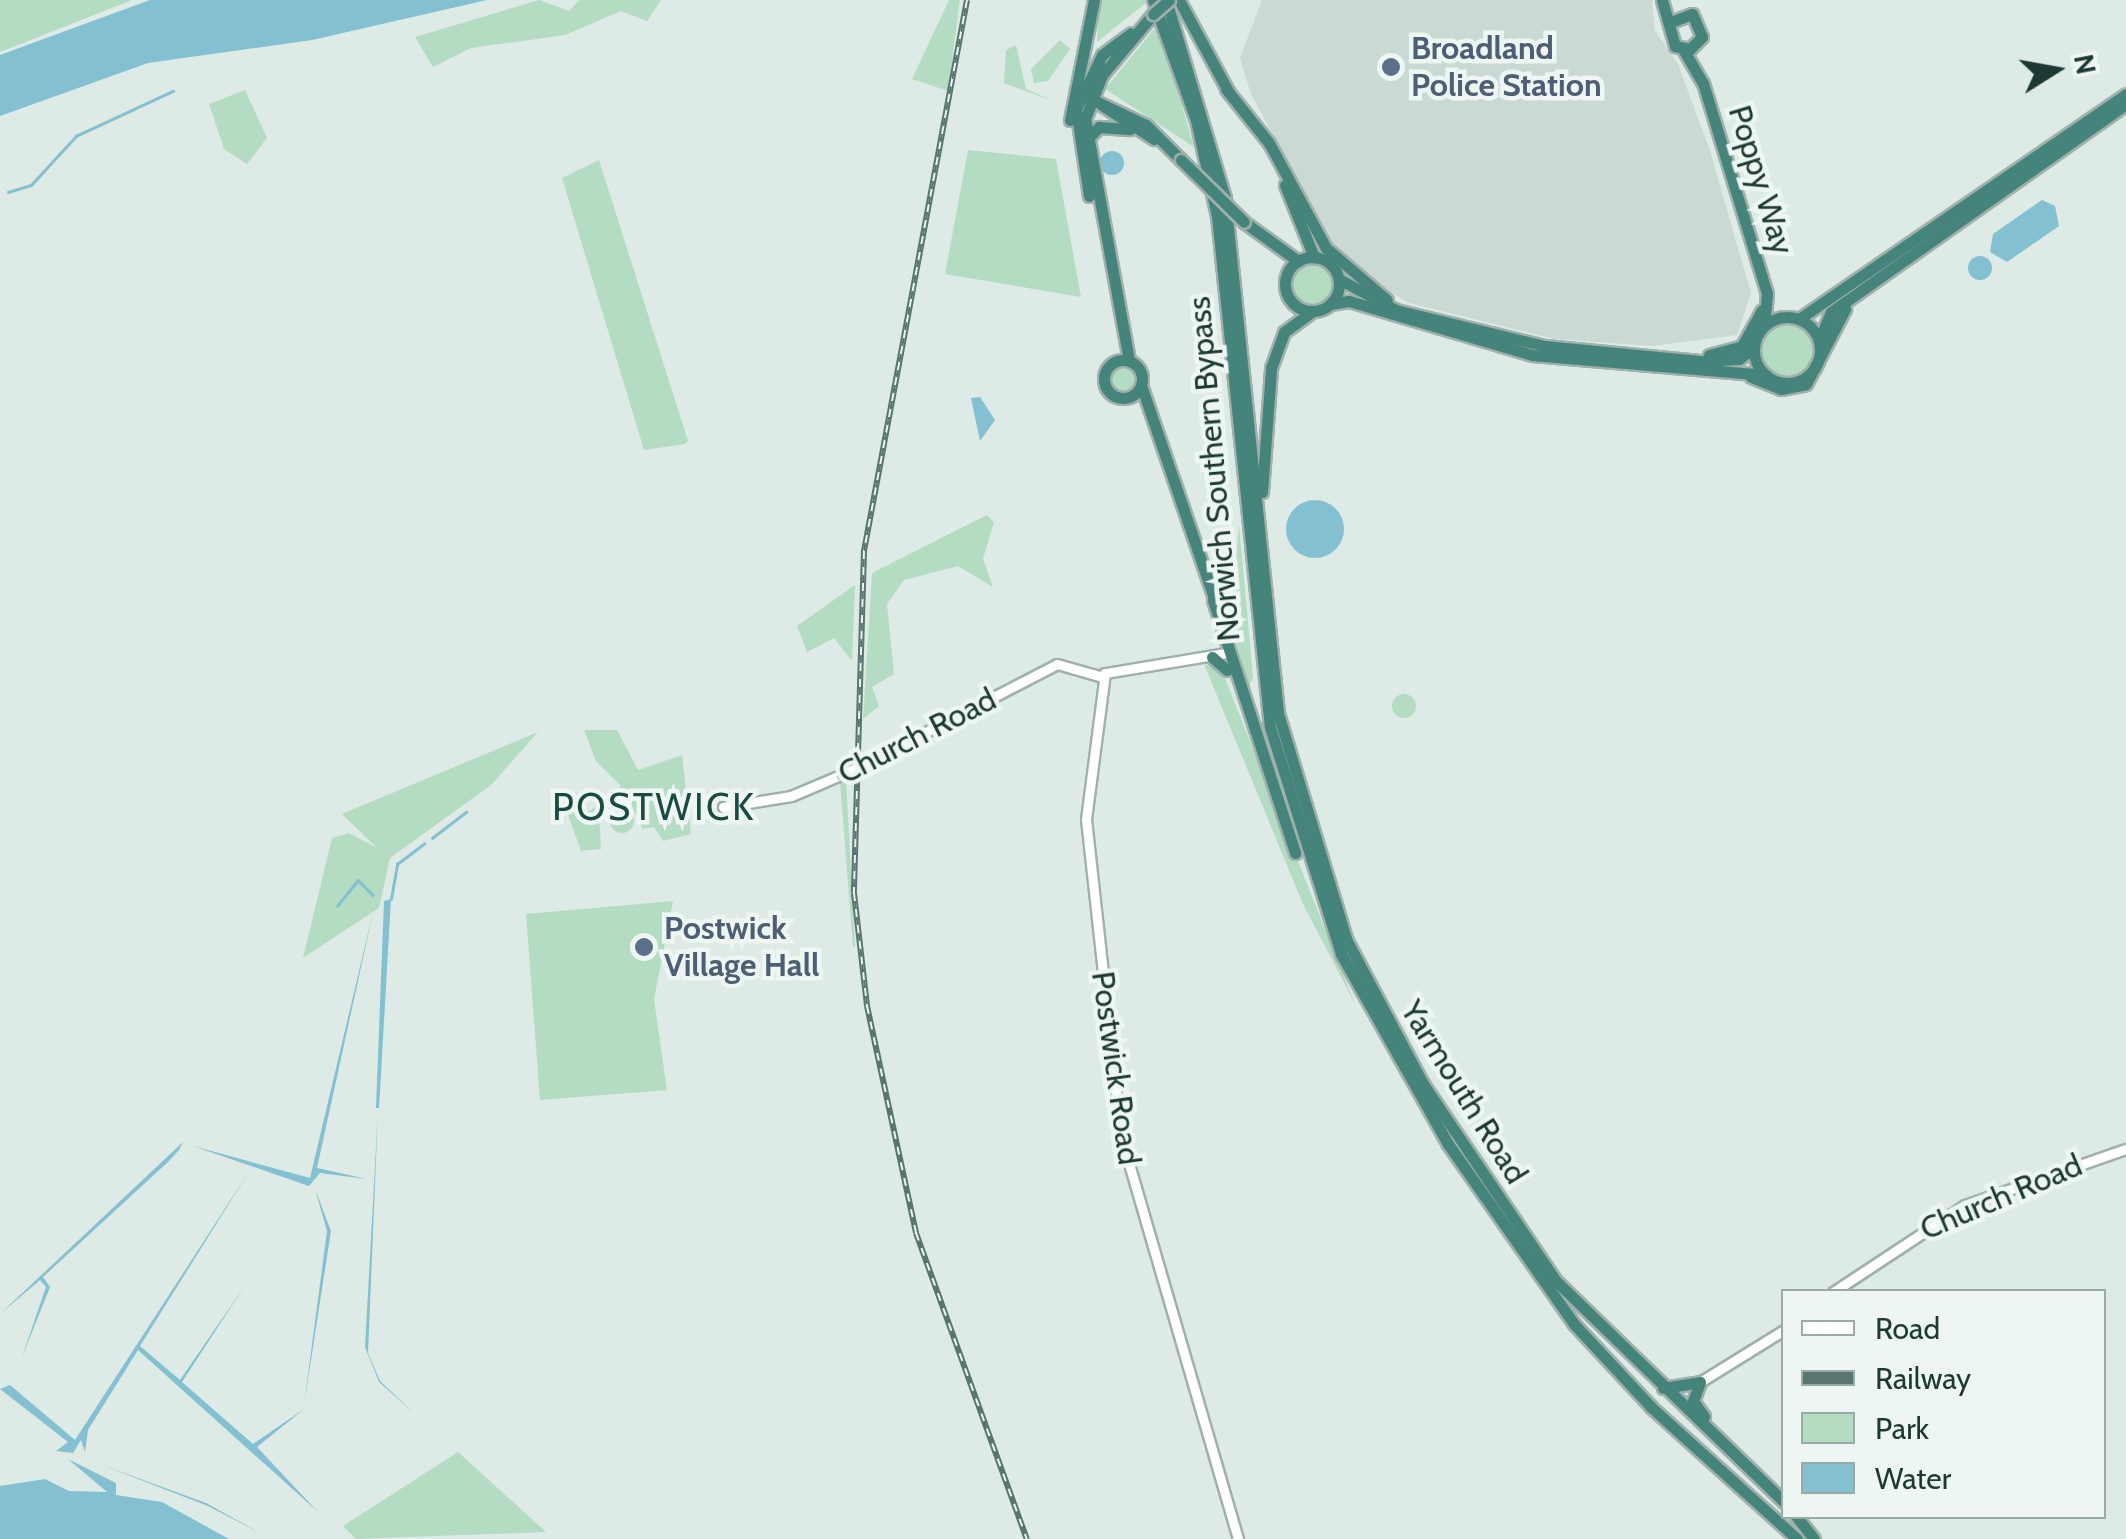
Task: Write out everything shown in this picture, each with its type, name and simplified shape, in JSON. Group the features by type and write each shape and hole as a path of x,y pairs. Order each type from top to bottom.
{"highway":[{"path":"1094,0 1085,32 1085,140 1120,324 1160,454 1213,600 1226,653"},
{"name":"Norwich Southern Bypass","path":"1154,0 1196,120 1217,216 1270,727 1332,932"},
{"path":"1102,228 1080,168 1068,105 1087,94 1132,36 1168,0"},
{"name":"Norwich Southern Bypass","path":"1168,0 1226,198 1265,616"},
{"path":"1179,0 1226,89 1271,156 1314,257 1362,298 1471,331 1649,357 1728,362 1754,347 1764,326 1794,318 2126,94"},
{"path":"1665,0 1702,26 1700,42 1684,49 1668,38 1665,0"},
{"path":"1668,23 1687,13"},
{"path":"1085,32 1102,56"},
{"path":"1080,168 1087,94 1102,56 1132,36"},
{"name":"Poppy Way","path":"1700,42 1703,83"},
{"name":"Poppy Way","path":"1684,49 1703,83 1766,293 1764,326"},
{"path":"1226,89 1350,272 1378,296 1471,331"},
{"path":"1087,94 1122,121 1167,147"},
{"path":"1087,94 1181,160 1270,248 1291,300 1312,312"},
{"path":"1265,616 1266,391 1284,332 1312,312 1330,304 1349,302 1532,355 1805,378 1832,312 2126,104"},
{"path":"1085,140 1099,127 1139,130"},
{"path":"1649,357 1729,353 1757,322 1762,303 1738,198"},
{"path":"1698,371 1781,389 1806,384 1841,312 1932,239"},
{"path":"1270,248 1298,261 1314,257"},
{"path":"1285,280 1298,261"},
{"path":"1330,304 1339,278"},
{"name":"Poppy Way","path":"1766,293 1794,318"},
{"path":"1794,318 1819,341"},
{"path":"1120,324 1105,386 1127,398 1160,454"},
{"path":"1754,347 1766,375"},
{"path":"1112,364 1129,360"},
{"path":"1127,398 1141,386"},
{"path":"1213,600 1238,692 1332,932"},
{"name":"Yarmouth Road","path":"1265,616 1296,796 1367,984 1534,1252 1663,1388 1781,1499"},
{"path":"1209,657 1238,692"},
{"name":"Yarmouth Road","path":"1332,932 1403,1072 1574,1324 1651,1407 1797,1539"},
{"path":"1663,1388 1700,1382 1696,1410 1733,1451"},
{"path":"1798,1519 1814,1539"}],"street":[{"path":"1209,657 1221,639"},
{"path":"1103,677 1118,668 1226,653"},
{"name":"Church Road","path":"724,806 791,796 843,774 1057,664 1103,677"},
{"name":"Postwick Road","path":"1103,677 1086,819 1121,1136 1238,1539"},
{"name":"Church Road","path":"1837,1289 1965,1205 2126,1148"},
{"path":"1700,1382 1781,1332"}],"shaded area":[{"path":"1262,0 1652,0 1655,31 1678,64 1710,151 1751,293 1737,335 1652,346 1554,339 1409,303 1360,274 1332,243 1251,94 1240,58"}],"green space":[{"path":"0,0 132,0 0,52"},
{"path":"539,0 569,11 579,0 661,0 647,21 621,11 565,35 471,48 433,67 415,37"},
{"path":"949,0 960,0 948,91 912,79"},
{"path":"1099,0 1146,0 1147,2 1097,42"},
{"path":"1155,28 1178,92 1194,147 1105,89"},
{"path":"1060,40 1070,49 1048,81 1034,83 1031,69"},
{"path":"1016,45 1026,89 1053,101 1004,83 1006,50"},
{"path":"245,90 267,138 247,164 224,149 209,104"},
{"path":"968,150 1056,159 1081,297 945,274"},
{"path":"599,160 688,441 685,444 644,450 562,178"},
{"path":"1312,263 1328,269 1334,285 1328,301 1312,307 1296,301 1290,285 1296,269"},
{"path":"1787,322 1807,330 1815,350 1807,370 1787,378 1767,370 1759,350 1767,330"},
{"path":"1122,366 1132,370 1136,380 1132,390 1122,394 1112,390 1108,380 1112,370"},
{"path":"987,515 994,522 983,559 993,587 958,566 904,580 887,604 894,674 872,687 879,706 863,719 872,573"},
{"path":"1239,525 1253,677 1249,686 1224,599 1233,595"},
{"path":"855,585 852,661 834,638 807,652 797,626"},
{"path":"1204,664 1222,671 1355,1004 1303,904"},
{"path":"1404,694 1413,697 1413,715 1404,718 1395,715 1392,706 1395,697"},
{"path":"584,730 617,730 638,770 682,755 691,834 663,841 654,827 643,829 629,800 599,814 601,849 581,851 565,806 590,811 621,786 596,761"},
{"path":"538,732 491,785 390,858 379,908 303,958 332,838 349,833 377,848 342,814"},
{"path":"846,778 855,946 853,947 840,781"},
{"path":"622,809 634,821 622,833 610,821"},
{"path":"673,901 654,999 667,1090 540,1100 526,914"},
{"path":"458,1452 546,1532 356,1539 343,1526"}],"water":[{"path":"150,0 487,0 312,40 148,63 0,116 0,55"},
{"path":"1112,151 1124,163 1112,175 1100,163"},
{"path":"2042,200 2055,206 2059,226 2007,262 1990,252 1993,234"},
{"path":"1980,256 1989,259 1989,277 1980,280 1971,277 1968,268 1971,259"},
{"path":"980,397 995,420 980,441 971,398"},
{"path":"1315,500 1335,509 1344,529 1335,549 1315,558 1295,549 1286,529 1295,509"},
{"path":"391,899 379,1108 376,1108 384,901"},
{"path":"374,908 317,1168 367,1179 320,1173 309,1186 193,1146 310,1178"},
{"path":"378,1111 368,1353 380,1381 415,1414 379,1382 365,1347"},
{"path":"183,1142 169,1161 43,1277 50,1287 22,1357 46,1287 40,1280 0,1314"},
{"path":"250,1170 140,1346 180,1380 244,1287 182,1382 253,1444 304,1409 257,1447 317,1511 138,1350 88,1430 85,1452 81,1440 73,1453 56,1451 68,1442 0,1389 10,1385 75,1440"},
{"path":"315,1189 331,1231 304,1405 327,1231"},
{"path":"68,1459 116,1483 116,1495 162,1502 229,1539 0,1539 0,1486 45,1479 69,1491 107,1492"},
{"path":"97,1463 206,1503 260,1533 208,1506"}],"waterway":[{"path":"8,192 31,185 76,136 173,91"},
{"path":"432,838 466,812"},
{"path":"391,899 397,864 424,844"},
{"path":"337,906 358,880 373,895"}],"railway":[{"path":"967,0 864,551 854,893 867,1006 916,1233 1027,1539"}],"place":[{"name":"Broadland Police Station","path":"1391,67"},
{"name":"Postwick Village Hall","path":"644,947"}],"district":[{"name":"POSTWICK","path":"654,807"}]}
